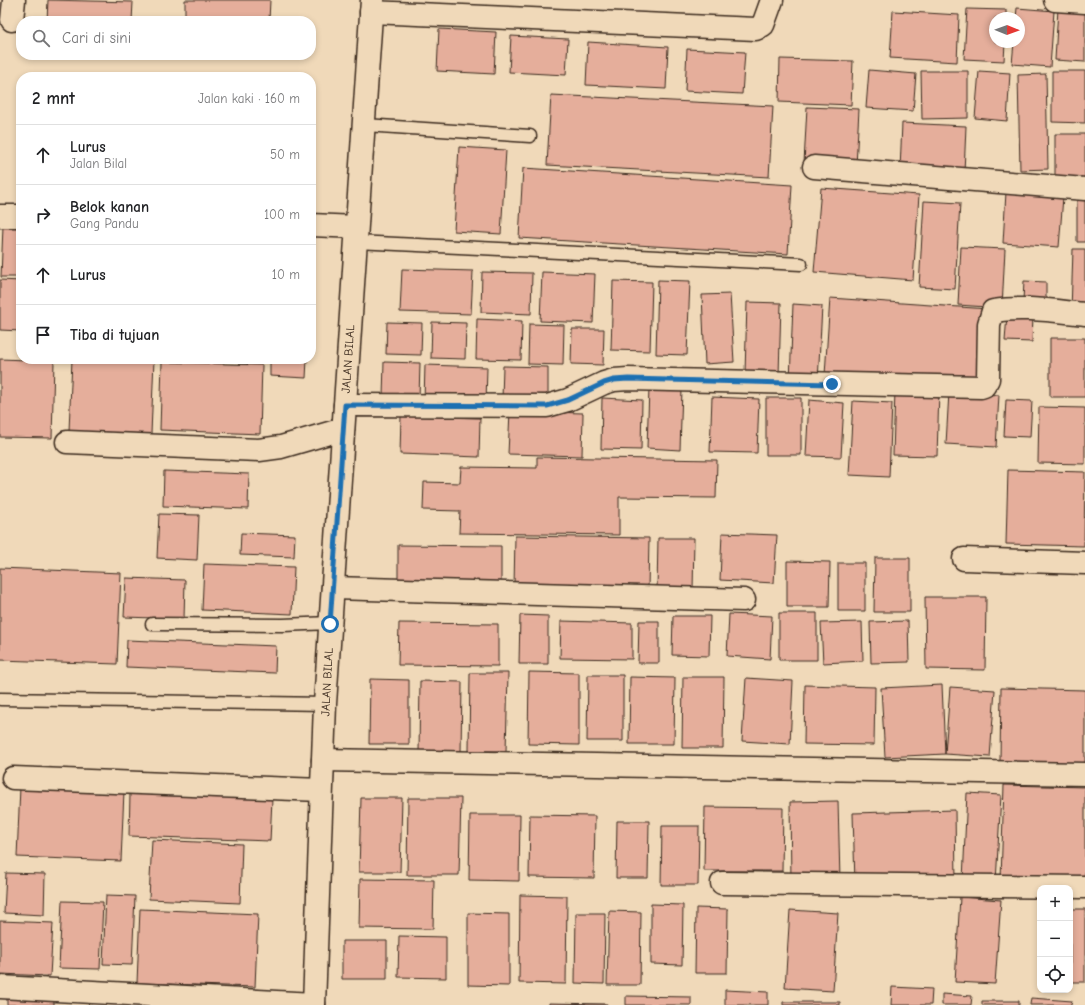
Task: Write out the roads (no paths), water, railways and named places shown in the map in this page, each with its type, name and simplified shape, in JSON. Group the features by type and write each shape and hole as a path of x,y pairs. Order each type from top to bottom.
{"street":[{"path":"372,6 756,29 763,25 772,0"},
{"path":"1055,0 1085,2"},
{"name":"JALAN BILAL","path":"314,1004 325,704 372,6"},
{"path":"814,167 1085,189"},
{"path":"0,216 16,216"},
{"path":"316,226 356,234"},
{"path":"345,405 547,406 568,400 604,383 614,380 628,379 981,387 984,386 988,379 990,324 993,311 1008,308 1085,314"},
{"path":"67,442 259,450 281,447 343,430"},
{"path":"964,559 1085,563"},
{"path":"333,588 744,600"},
{"path":"323,760 1085,774"},
{"path":"13,778 321,790"},
{"path":"722,883 1085,887"},
{"path":"0,987 314,1004"}],"lane":[{"path":"365,125 530,136"},
{"path":"356,234 801,264"},
{"path":"152,624 330,624"},
{"path":"0,699 325,704"}]}
